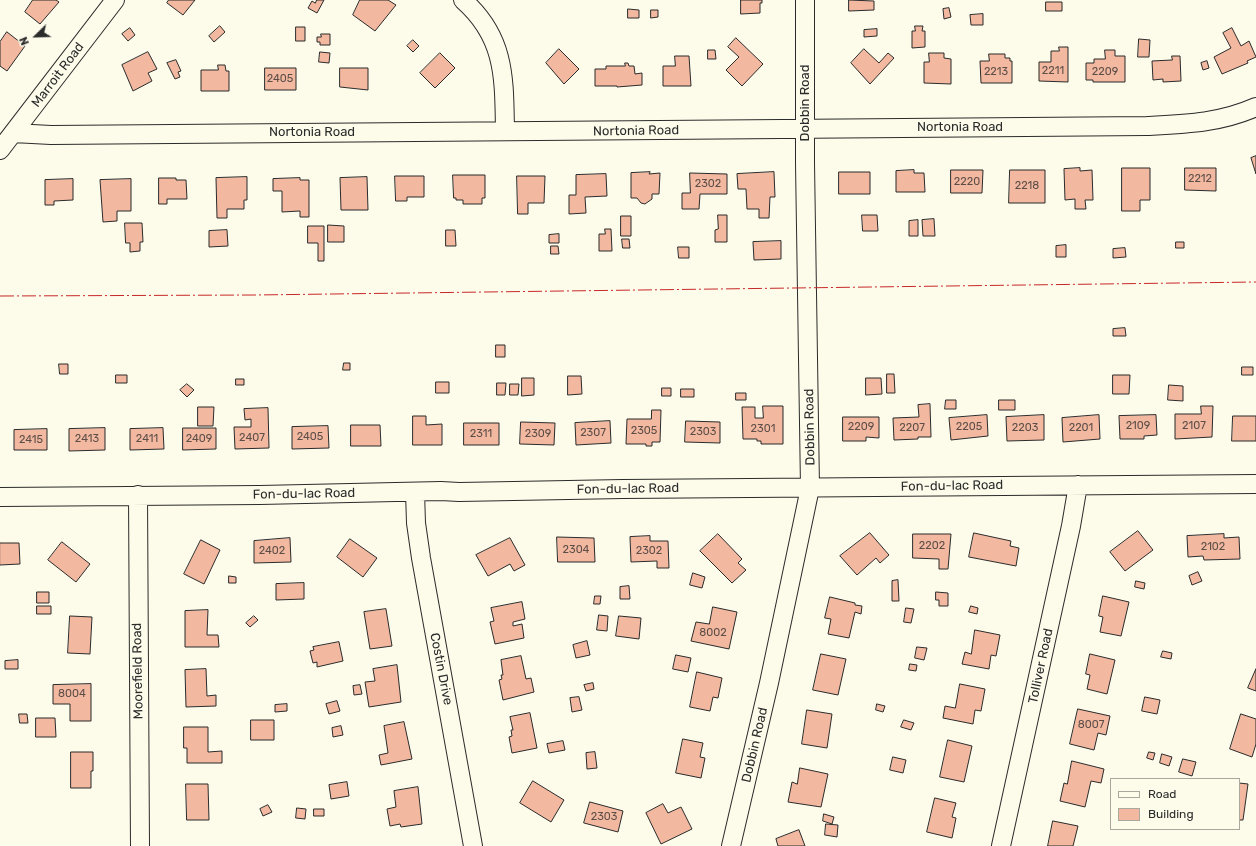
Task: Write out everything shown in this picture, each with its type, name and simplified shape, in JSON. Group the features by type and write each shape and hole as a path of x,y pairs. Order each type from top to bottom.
{"street":[{"name":"Marroit Road","path":"0,150 115,0"},
{"path":"463,0 481,19 491,35 501,59 504,86 505,131"},
{"name":"Dobbin Road","path":"731,846 769,683 810,488 805,128 805,0"},
{"name":"Nortonia Road","path":"12,133 51,135 1154,125 1223,119 1256,106"},
{"name":"Fon-du-lac Road","path":"0,497 1256,484"},
{"name":"Tolliver Road","path":"1001,846 1065,557 1078,485"},
{"name":"Costin Drive","path":"415,492 416,523 421,558 473,846"},
{"name":"Moorefield Road","path":"138,495 140,846"}],"building":[{"path":"33,0 56,0 59,2 40,24 25,12"},
{"path":"169,0 195,0 183,15 167,3"},
{"path":"317,0 324,0 317,13 308,8 312,1 315,3"},
{"path":"360,0 388,0 396,5 375,31 353,15"},
{"path":"741,0 762,0 762,3 760,3 760,13 741,14"},
{"path":"849,0 874,1 874,10 849,11"},
{"path":"1046,2 1062,2 1062,11 1046,11"},
{"path":"949,8 951,17 944,19 943,9"},
{"path":"628,9 639,10 639,18 628,18"},
{"path":"651,10 658,10 658,17 651,18"},
{"path":"983,14 983,25 971,25 970,15"},
{"path":"220,26 225,32 214,42 209,36"},
{"path":"915,26 923,26 922,31 925,31 925,47 912,48 912,31 915,31"},
{"path":"296,27 305,27 305,41 296,41"},
{"path":"130,28 135,35 128,41 122,34"},
{"path":"1232,28 1241,46 1249,41 1256,57 1247,61 1248,63 1222,74 1214,57 1231,48 1223,33"},
{"path":"877,29 877,36 864,37 864,30"},
{"path":"7,32 25,46 7,71 0,66 0,42"},
{"path":"321,34 330,34 330,45 320,45 320,42 317,42 317,37 321,37"},
{"path":"736,38 763,64 742,86 726,70 739,57 728,47"},
{"path":"1139,39 1150,40 1149,57 1138,57"},
{"path":"413,40 419,46 413,52 407,46"},
{"path":"1059,47 1068,47 1068,82 1039,81 1039,62 1051,62 1051,51 1059,51"},
{"path":"559,49 579,69 564,84 546,63"},
{"path":"864,49 879,63 888,53 894,58 870,84 851,63"},
{"path":"708,50 715,50 716,59 708,59"},
{"path":"1105,50 1115,50 1115,56 1125,56 1125,82 1093,82 1093,80 1086,80 1086,63 1094,63 1094,59 1105,59"},
{"path":"148,52 157,69 148,73 152,81 133,91 122,65"},
{"path":"320,52 330,53 329,63 319,62"},
{"path":"440,53 455,68 435,88 420,73"},
{"path":"929,53 944,53 944,58 951,59 951,84 924,83 924,62 929,62"},
{"path":"989,54 1005,54 1005,58 1010,58 1010,61 1012,61 1012,83 981,83 980,61 989,61"},
{"path":"675,56 689,56 691,86 663,86 663,66 675,66"},
{"path":"1172,56 1180,56 1181,81 1163,82 1163,79 1153,80 1152,61 1172,60"},
{"path":"176,60 181,71 178,72 180,77 175,79 167,63"},
{"path":"1207,61 1209,68 1203,70 1201,63"},
{"path":"625,63 628,63 629,66 634,66 635,74 642,73 642,85 617,87 595,86 595,69 606,69 606,66 625,66"},
{"path":"218,65 225,65 226,71 229,71 229,91 201,91 201,70 218,70"},
{"path":"265,68 296,68 296,90 265,90"},
{"path":"340,68 368,68 368,90 340,87"},
{"path":"1256,156 1256,174 1251,158"},
{"path":"1080,168 1080,171 1092,170 1093,200 1085,200 1086,209 1075,209 1075,199 1065,200 1064,169"},
{"path":"1122,168 1150,168 1150,200 1140,200 1140,211 1122,211"},
{"path":"1185,168 1216,168 1216,191 1185,190"},
{"path":"914,170 914,173 924,173 925,192 896,192 896,171"},
{"path":"951,170 983,170 982,193 951,193"},
{"path":"1010,170 1045,170 1045,203 1009,203"},
{"path":"650,172 649,174 660,173 659,194 652,194 652,199 645,204 641,203 637,198 631,198 631,173"},
{"path":"774,172 775,197 770,197 769,218 759,218 759,209 747,209 746,189 738,189 737,174"},
{"path":"839,172 870,172 870,194 839,194"},
{"path":"690,173 727,174 727,194 700,194 699,209 682,209 682,193 690,193"},
{"path":"606,174 607,196 585,197 586,213 569,214 569,195 576,195 576,175"},
{"path":"453,175 485,175 485,198 482,198 482,204 463,204 463,200 456,200 456,198 454,198"},
{"path":"395,176 424,176 424,197 407,197 407,201 396,201"},
{"path":"517,176 545,176 544,203 528,203 528,214 518,214"},
{"path":"247,177 247,200 244,200 244,209 227,209 227,218 217,218 216,178"},
{"path":"367,177 368,210 341,210 340,178"},
{"path":"159,178 176,178 176,180 186,180 187,199 167,199 167,204 159,204"},
{"path":"300,178 300,180 309,180 309,217 300,217 300,211 282,212 282,191 273,191 273,179"},
{"path":"73,179 73,200 54,201 54,205 45,205 45,180"},
{"path":"131,179 131,211 117,211 117,221 103,222 100,180"},
{"path":"718,215 727,215 727,242 715,242 715,230 718,229"},
{"path":"862,215 877,215 878,231 863,231"},
{"path":"621,216 631,216 631,236 621,236"},
{"path":"934,219 935,236 923,236 922,220"},
{"path":"918,220 918,236 909,236 909,221"},
{"path":"125,223 142,223 143,242 140,242 140,251 130,252 130,243 126,243"},
{"path":"328,225 344,226 344,242 328,242"},
{"path":"308,226 324,226 324,261 318,261 318,243 308,243"},
{"path":"605,229 611,229 612,251 599,251 599,234 605,234"},
{"path":"227,230 228,246 209,247 209,231"},
{"path":"446,230 455,230 456,246 446,246"},
{"path":"559,234 559,243 549,243 549,235"},
{"path":"622,239 629,239 630,248 623,248"},
{"path":"781,241 781,259 754,260 753,242"},
{"path":"1176,242 1184,242 1184,248 1176,248"},
{"path":"1066,245 1066,257 1056,257 1056,246"},
{"path":"551,246 558,246 559,254 551,254"},
{"path":"678,247 689,247 689,258 679,258"},
{"path":"1125,248 1126,257 1113,258 1113,249"},
{"path":"1125,328 1126,336 1113,336 1113,329"},
{"path":"496,345 505,345 505,357 496,357"},
{"path":"344,363 350,363 350,370 343,370"},
{"path":"59,364 68,364 68,374 60,374"},
{"path":"1242,367 1253,367 1253,375 1242,375"},
{"path":"887,374 894,374 895,393 887,393"},
{"path":"116,375 127,375 127,383 116,383"},
{"path":"1113,375 1130,375 1129,394 1113,394"},
{"path":"568,376 581,376 582,394 568,395"},
{"path":"522,378 534,378 534,395 522,396"},
{"path":"866,378 881,378 882,394 866,395"},
{"path":"236,379 244,379 244,385 236,385"},
{"path":"436,382 449,382 449,393 436,393"},
{"path":"497,383 506,383 505,395 497,395"},
{"path":"187,384 194,390 187,397 180,390"},
{"path":"510,384 519,384 518,395 510,395"},
{"path":"1169,385 1183,386 1183,401 1168,400"},
{"path":"662,388 671,388 671,396 662,396"},
{"path":"681,389 694,389 694,397 681,397"},
{"path":"736,393 746,393 746,400 736,400"},
{"path":"946,400 956,400 956,409 945,409"},
{"path":"999,400 1015,400 1015,410 999,410"},
{"path":"930,404 931,437 894,440 893,418 919,417 918,405"},
{"path":"763,406 783,406 783,444 761,444 761,441 757,441 757,439 743,439 742,407 755,407 755,418 763,418"},
{"path":"1201,406 1213,406 1212,437 1175,439 1175,414 1201,414"},
{"path":"198,407 214,407 213,426 198,426"},
{"path":"268,408 269,448 235,449 234,427 251,427 251,419 245,420 244,409"},
{"path":"652,410 661,410 660,442 652,442 652,446 646,446 646,444 626,444 627,419 651,419"},
{"path":"987,415 988,436 951,440 949,418"},
{"path":"1044,415 1044,440 1007,441 1006,417"},
{"path":"1099,415 1100,439 1063,442 1062,418"},
{"path":"1156,415 1157,435 1144,436 1144,439 1120,439 1119,416"},
{"path":"413,416 426,416 426,425 442,424 442,445 413,445"},
{"path":"1233,416 1256,416 1256,441 1232,441"},
{"path":"843,417 879,417 879,438 866,437 866,441 843,441"},
{"path":"610,421 611,443 576,445 575,423"},
{"path":"686,421 720,422 720,443 685,442"},
{"path":"521,422 555,423 554,445 520,444"},
{"path":"464,423 499,423 499,445 464,445"},
{"path":"351,425 380,425 381,446 351,446"},
{"path":"328,426 329,448 292,449 292,427"},
{"path":"105,428 105,450 69,451 69,429"},
{"path":"163,428 164,449 130,450 130,429"},
{"path":"183,428 216,428 216,449 183,450"},
{"path":"47,429 47,450 14,450 14,430"},
{"path":"1138,531 1153,550 1125,571 1110,552"},
{"path":"870,533 889,555 880,563 876,558 857,575 840,556"},
{"path":"974,533 1011,541 1010,546 1019,548 1016,566 969,557"},
{"path":"718,534 742,559 738,563 746,570 732,583 700,551"},
{"path":"913,534 951,534 948,569 939,569 939,559 913,558"},
{"path":"1224,534 1224,538 1239,537 1240,559 1204,560 1203,556 1188,557 1187,536"},
{"path":"650,536 650,541 668,541 669,568 657,568 657,561 631,562 630,537"},
{"path":"557,537 594,538 595,562 558,562"},
{"path":"290,538 291,562 254,563 254,541"},
{"path":"510,538 525,565 514,571 510,564 488,576 476,555"},
{"path":"350,539 377,558 363,577 337,557"},
{"path":"201,540 220,550 204,584 184,574"},
{"path":"62,542 90,564 76,582 48,560"},
{"path":"0,543 19,543 20,564 0,565"},
{"path":"1198,572 1202,581 1192,585 1189,576"},
{"path":"693,573 705,577 702,588 690,585"},
{"path":"229,576 236,577 236,583 229,583"},
{"path":"898,580 899,601 892,601 892,581"},
{"path":"1136,581 1145,583 1144,589 1135,587"},
{"path":"304,583 304,599 276,600 276,584"},
{"path":"629,586 630,599 620,599 620,587"},
{"path":"37,592 49,592 49,603 37,603"},
{"path":"936,592 948,593 948,606 939,606 939,600 936,600"},
{"path":"595,596 601,596 600,604 594,604"},
{"path":"1103,596 1129,602 1121,636 1100,632 1103,617 1099,616"},
{"path":"830,597 862,606 861,614 855,612 849,638 828,634 831,619 825,618"},
{"path":"522,602 525,619 513,622 513,626 522,624 524,638 495,644 490,622 494,621 491,608"},
{"path":"37,606 51,606 51,614 37,614"},
{"path":"971,606 978,608 977,614 969,612"},
{"path":"713,607 737,612 729,649 691,641 696,622 709,624"},
{"path":"906,608 914,609 911,623 904,622"},
{"path":"386,609 392,646 370,649 364,612"},
{"path":"208,610 207,635 218,635 219,647 185,647 185,611"},
{"path":"599,615 608,616 607,631 597,630"},
{"path":"70,616 92,617 90,654 68,653"},
{"path":"254,616 258,620 250,627 246,623"},
{"path":"619,616 641,618 639,639 616,636"},
{"path":"975,630 1000,635 996,656 991,655 989,669 962,664 965,652 971,654"},
{"path":"587,641 590,655 576,658 573,645"},
{"path":"339,642 343,661 317,667 317,662 313,663 310,651 314,650 313,647"},
{"path":"917,647 927,648 924,660 915,658"},
{"path":"1163,651 1172,653 1171,659 1161,657"},
{"path":"821,654 846,659 838,695 813,690"},
{"path":"1090,654 1115,660 1107,694 1087,689 1090,675 1086,674"},
{"path":"676,655 691,658 688,672 673,669"},
{"path":"521,656 526,679 531,678 534,692 503,700 499,680 502,679 501,675 503,675 501,660"},
{"path":"18,660 18,669 5,669 5,661"},
{"path":"910,664 917,665 916,671 909,670"},
{"path":"397,665 401,702 369,707 365,682 375,681 373,669"},
{"path":"206,669 207,696 216,695 216,706 186,707 185,670"},
{"path":"1256,669 1256,691 1248,688"},
{"path":"697,672 722,678 718,698 713,697 710,711 690,707"},
{"path":"593,683 594,689 586,691 584,685"},
{"path":"91,684 91,721 70,721 70,704 53,704 53,685"},
{"path":"960,684 985,689 981,711 975,710 973,724 943,718 945,706 955,708"},
{"path":"360,685 362,694 354,695 353,686"},
{"path":"579,697 582,710 572,712 570,698"},
{"path":"1145,697 1160,700 1157,714 1142,711"},
{"path":"337,701 340,711 329,714 326,704"},
{"path":"287,704 287,711 275,712 275,705"},
{"path":"877,704 885,706 883,712 876,710"},
{"path":"1078,709 1110,716 1106,735 1098,733 1094,750 1070,744"},
{"path":"807,710 832,714 827,748 802,744"},
{"path":"530,713 537,748 512,753 509,737 512,736 511,730 513,730 510,717"},
{"path":"19,714 27,714 28,723 20,723"},
{"path":"1241,714 1256,719 1256,744 1252,757 1230,749"},
{"path":"36,718 55,718 56,737 36,737"},
{"path":"251,720 274,720 274,740 251,740"},
{"path":"904,720 914,723 911,730 901,727"},
{"path":"404,722 412,759 381,765 379,755 388,753 384,726"},
{"path":"341,726 343,735 333,737 332,728"},
{"path":"184,727 208,727 208,752 222,751 222,763 187,763 187,748 184,748"},
{"path":"683,739 703,743 700,757 705,758 701,778 676,773"},
{"path":"948,740 972,746 964,782 940,777"},
{"path":"563,741 565,750 549,753 547,744"},
{"path":"71,752 93,752 91,788 71,788"},
{"path":"595,752 597,768 587,769 586,753"},
{"path":"1149,752 1155,753 1153,760 1147,758"},
{"path":"1162,754 1172,757 1169,766 1160,763"},
{"path":"893,757 906,760 903,773 890,770"},
{"path":"1183,759 1196,762 1192,776 1179,772"},
{"path":"1072,761 1104,769 1101,783 1091,781 1085,807 1060,801 1064,783 1067,784"},
{"path":"800,768 828,774 821,807 788,802 792,782 797,784"},
{"path":"533,781 564,800 551,822 520,803"},
{"path":"347,782 349,796 331,799 329,785"},
{"path":"1240,783 1248,784 1243,820 1240,820"},
{"path":"186,784 208,784 209,820 187,820"},
{"path":"418,787 422,824 401,827 400,824 390,826 387,809 396,807 394,791"},
{"path":"935,798 956,803 952,817 956,818 952,838 927,832"},
{"path":"590,802 623,811 618,832 584,823"},
{"path":"663,804 668,813 681,807 692,829 661,844 646,813"},
{"path":"268,805 272,812 263,816 260,809"},
{"path":"297,808 306,809 305,819 296,818"},
{"path":"314,809 324,809 324,816 314,816"},
{"path":"824,814 834,817 832,824 823,821"},
{"path":"1053,821 1078,826 1073,846 1048,846"},
{"path":"826,824 838,825 837,837 825,835"},
{"path":"799,830 805,846 778,846 776,839"}],"power":[{"path":"0,296 255,295 1256,282"}]}
